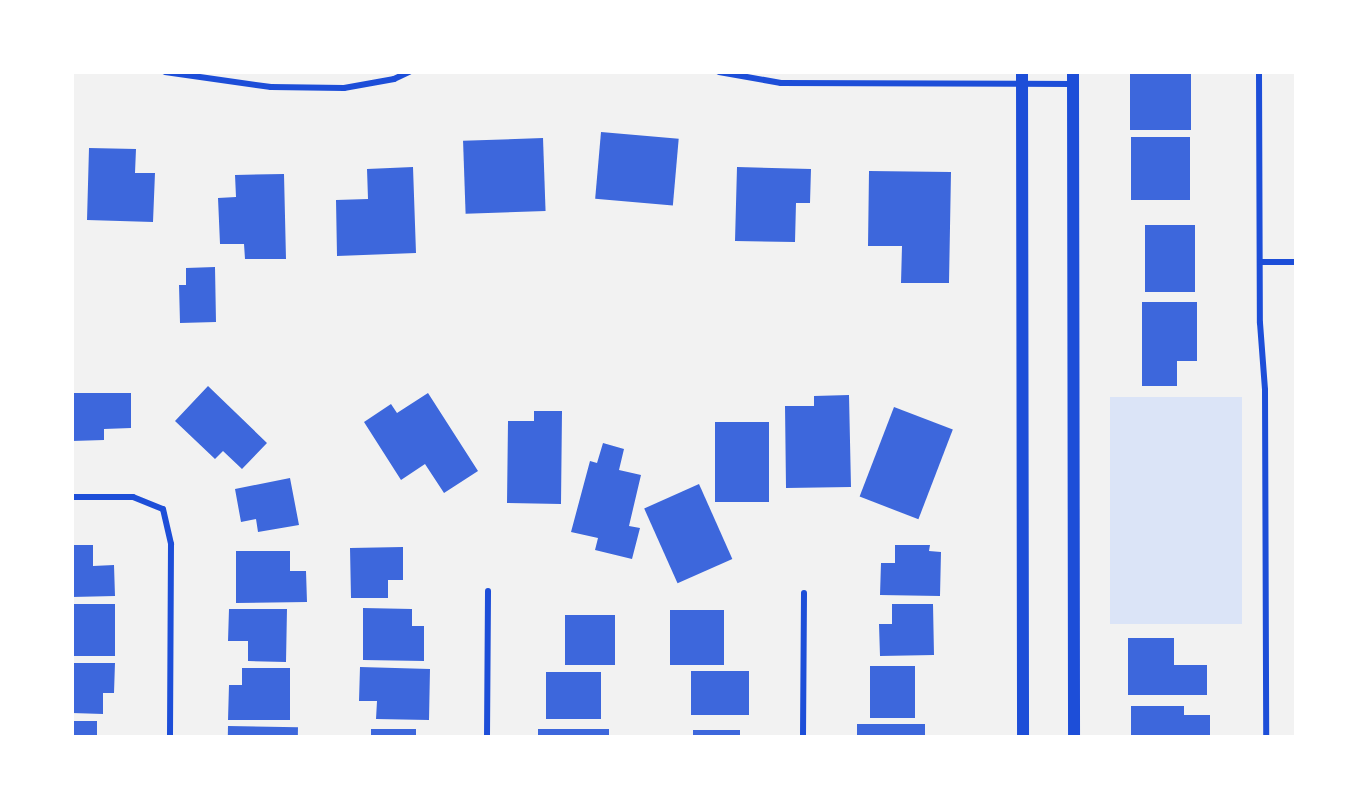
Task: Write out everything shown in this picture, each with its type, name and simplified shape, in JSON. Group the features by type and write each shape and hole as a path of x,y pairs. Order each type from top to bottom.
{"main road":[{"path":"1022,78 1023,737"},
{"path":"1073,78 1074,737"}],"street":[{"path":"165,72 271,87 333,88 394,79 409,72"},
{"path":"719,72 781,83 1073,78"},
{"path":"1259,72 1260,323 1265,390 1266,737"},
{"path":"1260,262 1296,262"},
{"path":"72,497 133,497 163,509 171,544 170,737"},
{"path":"488,591 488,737"},
{"path":"803,737 804,593"}],"shaded area":[{"path":"1110,397 1242,397 1242,624 1110,624"}],"building":[{"path":"1130,72 1191,72 1191,130 1130,130"},
{"path":"601,132 679,139 673,206 595,199"},
{"path":"1131,137 1190,137 1190,200 1131,200"},
{"path":"543,138 546,211 466,214 463,141"},
{"path":"89,148 136,149 135,173 155,173 153,222 87,220"},
{"path":"413,167 416,253 337,256 336,200 368,199 367,169"},
{"path":"737,167 811,169 810,203 796,203 795,242 735,241"},
{"path":"869,171 951,172 949,283 901,283 902,246 868,246"},
{"path":"284,174 286,259 245,259 244,244 220,244 218,198 236,197 235,175"},
{"path":"1145,225 1195,225 1195,292 1145,292"},
{"path":"215,267 216,322 180,323 179,285 186,285 186,268"},
{"path":"1142,302 1197,302 1197,361 1177,361 1177,386 1142,386"},
{"path":"208,386 267,443 242,469 223,451 215,459 175,421"},
{"path":"72,393 131,393 131,428 104,429 104,440 72,441"},
{"path":"428,393 478,471 444,493 425,464 401,480 364,422 391,404 397,413"},
{"path":"849,395 851,487 786,488 785,406 814,406 814,396"},
{"path":"894,407 953,430 918,519 860,497"},
{"path":"534,411 562,411 561,504 507,503 508,421 534,421"},
{"path":"715,422 769,422 769,502 715,502"},
{"path":"603,443 624,449 619,470 641,475 629,526 640,528 632,559 595,550 598,538 571,532 590,461 597,463"},
{"path":"290,478 299,525 258,532 256,519 241,522 235,489"},
{"path":"699,484 732,559 678,583 644,508"},
{"path":"72,545 93,545 93,566 114,565 115,596 72,597"},
{"path":"895,545 930,545 929,551 941,552 940,596 880,595 881,563 895,563"},
{"path":"403,547 403,580 388,580 388,598 351,598 350,548"},
{"path":"236,551 290,551 290,571 306,571 307,602 236,603"},
{"path":"72,604 115,604 115,656 72,656"},
{"path":"892,604 933,604 934,655 880,656 879,624 892,624"},
{"path":"363,608 412,609 412,626 424,626 424,661 363,660"},
{"path":"229,609 287,609 286,662 248,661 248,641 228,641"},
{"path":"670,610 724,610 724,665 670,665"},
{"path":"565,615 615,615 615,665 565,665"},
{"path":"1128,638 1174,638 1174,665 1207,665 1207,695 1128,695"},
{"path":"72,663 115,663 114,693 103,693 103,714 72,713"},
{"path":"870,666 915,666 915,718 870,718"},
{"path":"360,667 430,669 429,720 376,719 377,701 359,701"},
{"path":"242,668 290,668 290,720 228,720 229,685 242,685"},
{"path":"691,671 749,671 749,715 691,715"},
{"path":"546,672 601,672 601,719 546,719"},
{"path":"1131,706 1184,706 1184,715 1210,715 1210,737 1131,737"},
{"path":"72,721 97,721 97,737 72,737"},
{"path":"857,724 925,724 925,737 857,737"},
{"path":"228,726 298,727 298,737 228,737"},
{"path":"371,729 416,729 416,737 371,737"},
{"path":"538,729 609,729 609,737 538,737"},
{"path":"693,730 740,730 740,737 693,737"}]}
